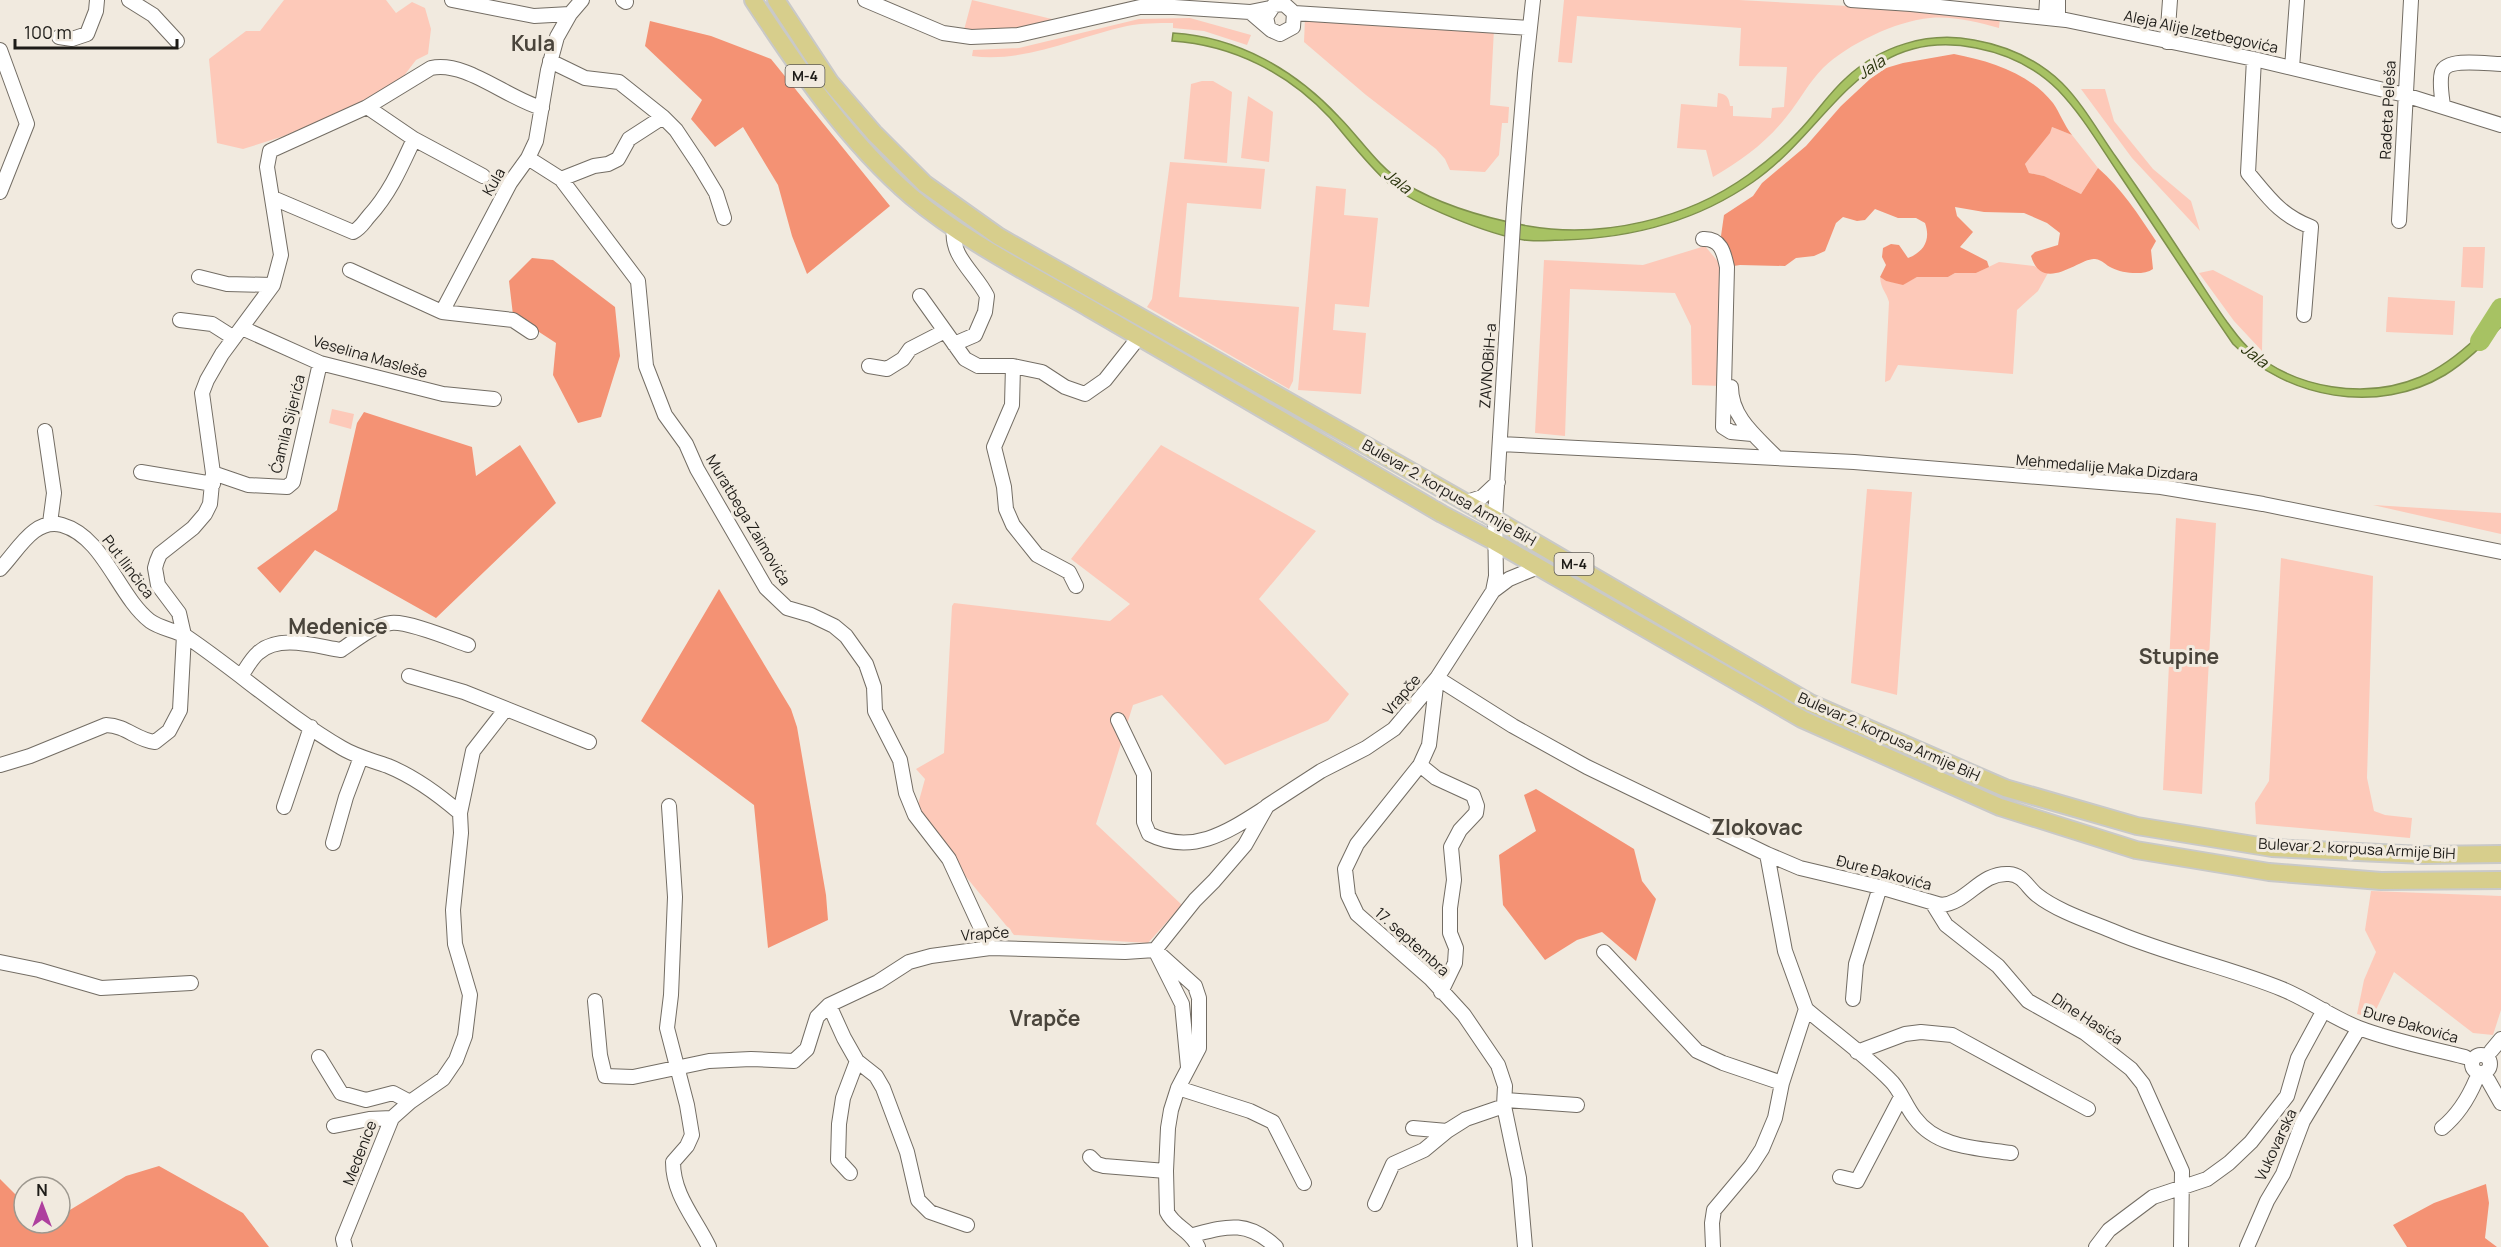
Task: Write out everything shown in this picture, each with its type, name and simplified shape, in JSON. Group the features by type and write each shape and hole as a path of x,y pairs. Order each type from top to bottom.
{"main road":[{"name":"Bulevar 2. korpusa Armije BiH","path":"753,0 815,91 862,148 912,197 986,250 1802,719 2000,807 2136,850 2269,872 2381,881 2498,881"},
{"name":"Bulevar 2. korpusa Armije BiH","path":"776,0 830,82 874,133 925,184 998,236 1467,502 1810,704 2005,788 2137,825 2272,848 2424,855 2501,854"}],"street":[{"path":"59,37 72,39 87,34 96,11 97,0"},
{"path":"129,0 153,15 177,41"},
{"path":"452,0 534,16 570,14"},
{"name":"Kula","path":"442,312 510,183 528,158 536,141 550,61 557,37 570,14 582,0"},
{"path":"865,0 942,33 971,37 1026,34 1140,7 1185,7 1250,12 1283,6 1529,28 1533,0"},
{"name":"Aleja Alije Izetbegovića","path":"1851,0 2052,19 2292,68 2406,95 2501,125"},
{"path":"2047,0 2052,19"},
{"path":"2052,19 2058,0"},
{"path":"2167,42 2170,0"},
{"path":"2292,68 2297,0"},
{"name":"Radeta Peleša","path":"2399,221 2410,0"},
{"path":"1250,12 1275,33 1289,31 1295,23 1283,6"},
{"path":"1268,26 1266,17 1283,6"},
{"name":"ZAVNOBiH-a","path":"1498,482 1514,218 1529,28"},
{"path":"0,50 27,124 0,192"},
{"path":"2254,60 2248,173 2292,220 2311,226 2304,315"},
{"path":"550,61 585,78 619,82 663,117 676,130 698,163 716,193 724,218"},
{"path":"2443,106 2442,73 2447,66 2459,62 2501,64"},
{"path":"0,765 30,756 106,725 119,725 146,741 155,742 169,731 180,710 184,635 179,614 158,585 155,568 160,554 193,528 210,504 213,478 202,393 213,369 273,285 281,255 267,168 270,151 367,107 431,68 441,66 467,73 530,105 542,108"},
{"path":"367,107 414,139 483,176"},
{"path":"561,179 618,159 629,139 663,117"},
{"path":"273,198 353,232 361,228 380,205 414,139"},
{"name":"Muratbega Zaimovića","path":"528,158 561,179 638,281 646,366 665,415 686,444 766,588 787,608 834,626 846,636 866,664 874,687 875,711 900,760 906,793 915,815 949,859 990,948"},
{"path":"954,228 952,240 961,260 987,296 985,312 975,335 954,344"},
{"path":"1703,239 1714,240 1719,244 1727,267 1724,427 1731,432 1752,434"},
{"path":"350,270 442,312 513,320 531,332"},
{"path":"1734,276 1731,400 1733,408 1752,434 1777,458"},
{"path":"199,277 227,284 273,285"},
{"path":"920,296 965,359 978,366 1013,366 1042,372 1065,387 1085,394 1097,388 1105,380 1138,337"},
{"name":"Veselina Masleše","path":"180,320 212,324 320,363 443,394 494,399"},
{"path":"869,366 887,369 903,359 910,349 945,331"},
{"name":"Ćamila Sijerića","path":"141,472 213,478 248,485 287,487 293,482 320,363"},
{"path":"1013,366 1012,405 994,447 1004,486 1006,509 1018,532 1036,555 1069,572 1076,586"},
{"path":"0,569 35,531 50,523 54,493 45,431"},
{"name":"Mehmedalije Maka Dizdara","path":"1500,444 1777,458 2161,487 2263,504 2501,552"},
{"path":"1467,502 1482,497 1498,482"},
{"path":"1495,519 1498,482"},
{"name":"17. septembra","path":"1495,519 1496,576 1493,591 1437,678 1429,745 1420,765 1357,844 1345,868 1348,895 1357,914 1431,979 1464,1016 1498,1065 1505,1086 1505,1103 1519,1178 1525,1247"},
{"name":"Put Ilinčica","path":"50,523 64,526 89,543 113,573 128,597 149,620 184,635"},
{"path":"1493,591 1509,579 1538,567"},
{"path":"241,676 256,654 272,643 284,641 341,650 377,627 393,622 468,645"},
{"path":"184,635 265,696 342,748 361,758 413,778 460,813"},
{"path":"409,676 464,692 589,742"},
{"name":"Vrapče","path":"1118,720 1144,774 1144,822 1149,834 1161,840 1173,842 1198,841 1221,836 1321,771 1366,748 1394,729 1437,678"},
{"name":"Đure Đakovića","path":"1437,678 1513,726 1587,767 1800,868 1880,887 1933,904 1951,904 1963,899 1971,890 1991,877 2013,874 2020,877 2037,895 2049,902 2117,933 2283,990 2359,1028 2480,1066"},
{"name":"Medenice","path":"345,1247 343,1239 392,1118 443,1079 456,1060 465,1036 470,995 455,944 453,910 462,833 460,813 473,751 505,710"},
{"path":"284,807 311,727"},
{"path":"333,843 346,797 361,758"},
{"name":"17. septembra","path":"1420,765 1436,778 1473,795 1477,806 1476,813 1460,830 1451,847 1454,880 1450,925 1456,948 1455,963 1441,992"},
{"path":"669,806 675,897 666,1028 692,1135 687,1146 673,1162 673,1178 683,1204 709,1247"},
{"name":"Vrapče","path":"829,1005 878,982 909,962 931,956 990,948 1125,952 1155,950 1195,900 1215,881 1245,845 1267,806"},
{"path":"1767,854 1785,951 1806,1009 1894,1083 1900,1097 1917,1122 1942,1141 2011,1153"},
{"path":"1853,999 1856,964 1880,887"},
{"name":"Dine Hasića","path":"1933,904 1946,925 1998,966 2028,1000 2085,1033 2131,1069 2151,1099 2176,1155 2182,1171 2183,1188"},
{"path":"1155,950 1195,986 1199,998 1199,1048 1178,1088 1169,1119 1166,1171 1167,1212 1170,1218 1195,1241 1236,1226 1259,1232 1276,1247"},
{"path":"1604,952 1697,1051 1723,1063 1782,1083"},
{"path":"0,962 39,970 101,988 191,983"},
{"path":"595,1001 600,1054 605,1076 633,1077 677,1066 741,1059 794,1061 807,1050 818,1017 829,1005 857,1061 876,1076 883,1088 907,1152 918,1200 930,1212 967,1225"},
{"path":"1713,1247 1714,1210 1751,1166 1762,1149 1775,1118 1782,1083 1806,1009"},
{"name":"Vukovarska","path":"2183,1188 2207,1179 2229,1163 2279,1108 2287,1096 2298,1058 2324,1010"},
{"name":"Vukovarska","path":"2247,1247 2267,1202 2283,1174 2303,1122 2359,1028"},
{"path":"1857,1052 1905,1034 1921,1032 1952,1035 2088,1108"},
{"path":"2442,1128 2463,1106 2480,1066 2501,1039"},
{"path":"319,1057 341,1093 366,1100 393,1093 410,1102"},
{"path":"850,1173 838,1160 839,1124 843,1098 857,1061"},
{"path":"2480,1066 2501,1103"},
{"path":"1178,1088 1250,1111 1274,1122 1304,1183"},
{"path":"1840,1177 1857,1181 1900,1097"},
{"path":"1375,1204 1393,1164 1424,1150 1466,1119 1505,1103 1577,1105"},
{"path":"334,1126 369,1119 392,1118"},
{"path":"1413,1128 1447,1131"},
{"path":"1090,1157 1097,1164 1104,1166 1166,1171"},
{"path":"2096,1247 2109,1230 2152,1197 2183,1188 2181,1247"}],"shaded area":[{"path":"284,0 386,0 396,13 412,2 425,8 431,29 428,54 416,60 403,77 352,107 284,136 243,149 217,143 209,59 246,31 260,31"},
{"path":"972,0 1056,20 1012,29 964,30"},
{"path":"1564,0 1739,0 1904,9 2000,18 1999,28 1956,19 1917,20 1888,29 1859,42 1823,68 1787,116 1762,143 1713,177 1706,150 1677,148 1681,104 1717,107 1718,93 1727,96 1730,106 1733,106 1733,116 1771,118 1772,108 1784,107 1787,67 1739,66 1741,28 1577,16 1572,63 1558,62"},
{"path":"1190,18 1251,35 1247,45 1204,31 1173,28 1173,23 1144,24 1127,26 1051,48 1012,56 972,56 973,50 1019,48 1139,19"},
{"path":"1305,18 1494,29 1490,105 1509,107 1508,123 1502,123 1499,155 1485,172 1450,170 1445,159 1436,149 1366,95 1304,42"},
{"path":"650,21 711,36 771,59 890,206 807,274 792,236 778,185 743,127 715,147 691,119 702,100 645,46"},
{"path":"1954,54 1981,60 2021,76 2053,103 2072,135 2052,127 2050,133 2025,164 2029,173 2044,176 2081,194 2098,168 2122,193 2156,241 2151,250 2153,269 2138,273 2121,271 2095,259 2053,274 2044,273 2037,267 2031,256 2035,252 2058,245 2060,233 2047,223 2024,213 1984,212 1955,207 1957,216 1973,232 1960,247 1987,261 1989,267 1976,273 1955,273 1948,277 1917,277 1903,285 1886,281 1880,277 1886,265 1882,257 1883,248 1891,244 1899,245 1908,258 1925,245 1927,229 1925,223 1916,218 1898,218 1875,209 1865,220 1857,221 1843,217 1836,223 1825,251 1814,256 1796,258 1785,266 1727,267 1716,242 1721,236 1724,215 1753,196 1762,183 1806,146 1841,106 1870,79 1886,68"},
{"path":"1213,81 1232,92 1227,163 1184,159 1191,84"},
{"path":"2081,89 2105,89 2114,121 2153,169 2191,201 2200,231 2132,158"},
{"path":"1248,96 1273,112 1269,162 1241,158"},
{"path":"2052,127 2072,135 2098,168 2081,194 2044,176 2029,173 2025,164"},
{"path":"1170,162 1265,169 1261,209 1187,203 1179,297 1299,307 1293,381 1289,389 1147,307 1152,299"},
{"path":"1316,186 1346,189 1344,215 1378,218 1369,307 1335,304 1333,330 1366,333 1361,394 1298,390"},
{"path":"1705,246 1725,270 1722,386 1692,385 1691,326 1675,293 1570,289 1565,436 1535,433 1544,260 1643,265"},
{"path":"2463,247 2485,247 2483,288 2461,287"},
{"path":"532,258 553,260 615,307 620,356 601,417 578,423 553,375 556,343 513,315 509,281"},
{"path":"1999,262 2034,266 2048,273 2038,291 2017,310 2013,374 1898,365 1890,380 1885,382 1889,302 1880,277 1886,281 1903,284 1917,277 1948,277 1955,273 1976,273"},
{"path":"2213,270 2263,296 2262,351 2234,321 2199,273"},
{"path":"2388,297 2455,301 2453,335 2386,332"},
{"path":"332,409 354,414 351,429 329,423"},
{"path":"364,412 472,447 476,476 520,445 556,503 436,618 315,550 280,593 257,568 337,510 357,423"},
{"path":"1161,445 1316,531 1259,599 1349,694 1328,721 1225,765 1162,695 1133,705 1096,824 1182,905 1148,943 1014,935 915,815 925,779 916,769 944,753 952,606 954,603 1110,621 1130,604 1071,559"},
{"path":"1867,489 1912,492 1897,695 1851,683"},
{"path":"2373,505 2501,513 2501,534"},
{"path":"2176,518 2216,523 2202,794 2163,790"},
{"path":"2281,558 2373,576 2367,778 2374,811 2385,815 2412,818 2410,838 2256,824 2255,803 2269,781"},
{"path":"719,589 791,709 797,727 826,895 828,920 768,948 754,805 641,721"},
{"path":"1536,789 1634,849 1642,881 1656,899 1636,961 1602,932 1577,940 1545,960 1503,905 1499,855 1536,831 1524,795"},
{"path":"2371,891 2501,896 2501,1010 2493,1035 2473,1033 2394,972 2372,1018 2357,1014 2364,980 2376,952 2365,930"},
{"path":"159,1166 243,1213 269,1247 0,1247 0,1179 12,1191 12,1235 72,1235 72,1209 126,1176"},
{"path":"2486,1184 2489,1203 2485,1238 2497,1247 2407,1247 2393,1225 2434,1203"}],"water":[{"name":"Jala","path":"1173,33 1220,41 1264,59 1284,71 1322,100 1378,161 1404,183 1418,191 1464,210 1512,223 1585,230 1643,222 1671,214 1724,190 1774,155 1846,78 1874,57 1922,40 1957,38 1974,40 2010,50 2032,60 2070,91 2227,322 2247,347 2288,374 2332,387 2354,389 2399,384 2435,369 2476,338 2480,341 2501,316 2501,327 2467,359 2445,375 2419,387 2391,395 2363,397 2334,395 2306,389 2279,378 2255,363 2233,344 2076,110 2058,90 2040,75 2020,63 1976,48 1937,45 1904,52 1876,66 1851,86 1780,160 1732,196 1709,207 1663,225 1614,236 1533,241 1509,237 1473,226 1400,192 1380,176 1314,102 1278,75 1238,55 1217,48 1172,41"}],"waterway":[{"path":"2480,341 2501,308"}],"district":[{"name":"Kula","path":"533,44"},
{"name":"Medenice","path":"338,627"},
{"name":"Stupine","path":"2179,657"},
{"name":"Zlokovac","path":"1757,828"},
{"name":"Vrapče","path":"1045,1019"}]}
